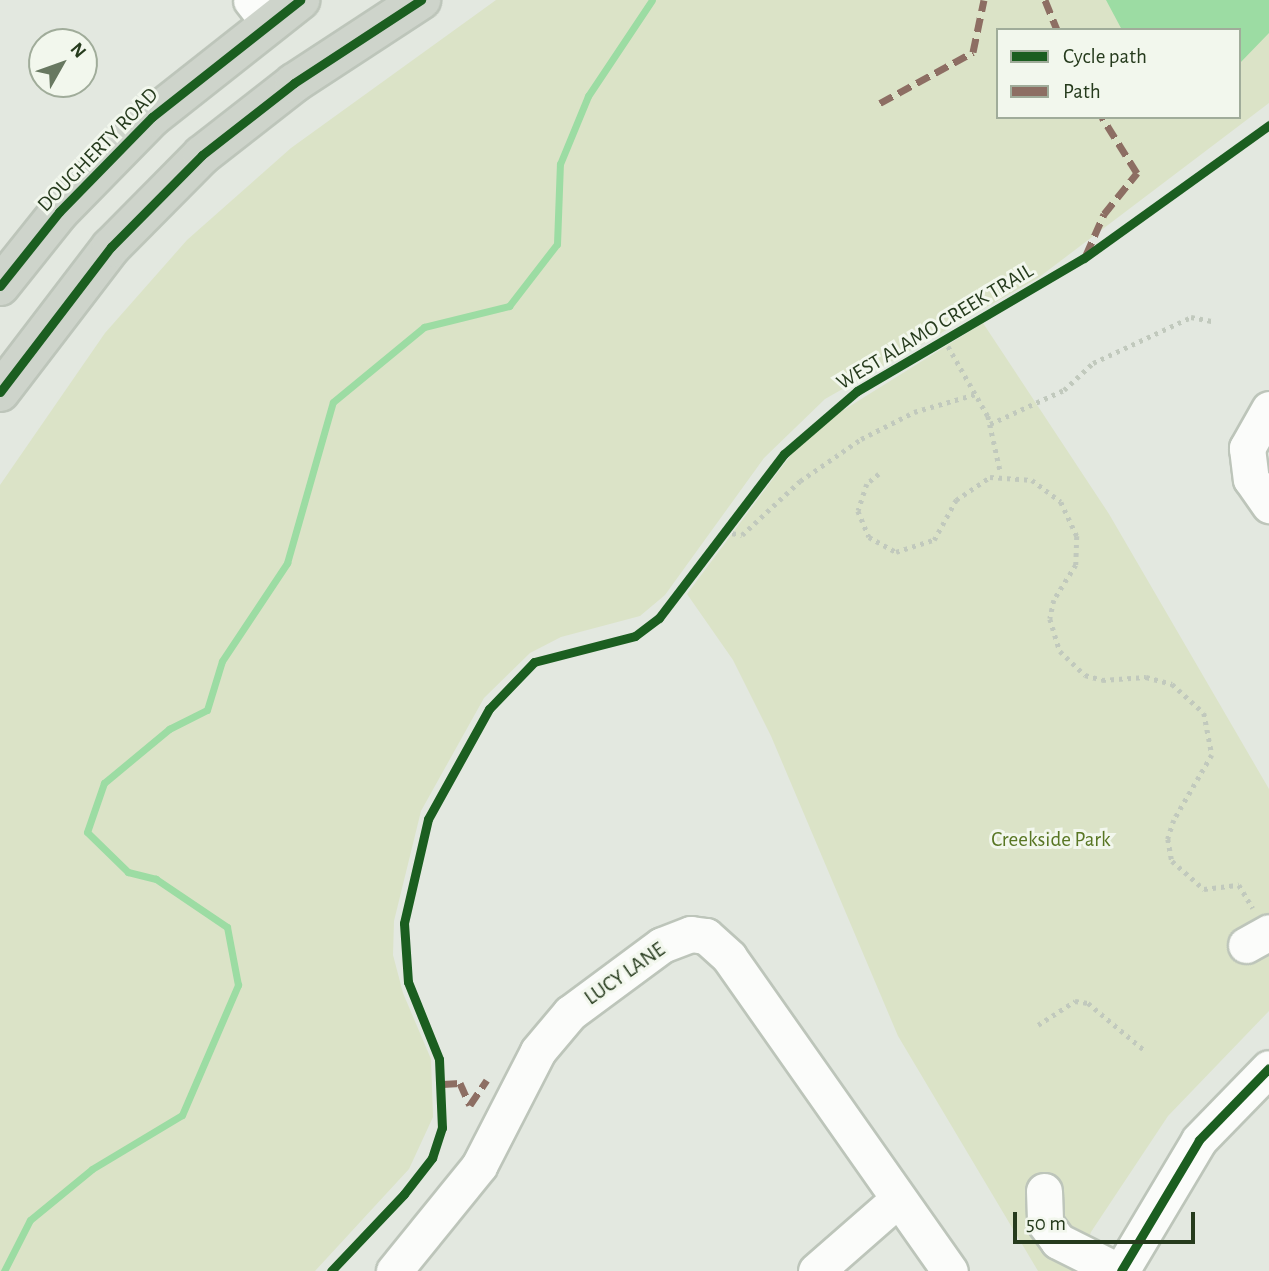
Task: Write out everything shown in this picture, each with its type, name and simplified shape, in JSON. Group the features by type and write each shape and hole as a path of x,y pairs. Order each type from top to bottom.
{"main road":[{"name":"DOUGHERTY ROAD","path":"0,286 59,212 260,11 300,0"},
{"path":"0,392 111,247 202,155 294,83 421,0"}],"street":[{"path":"1269,409 1247,448 1251,478 1269,505"},
{"name":"LUCY LANE","path":"394,1271 479,1166 538,1051 570,1013 662,945 691,934 706,936 729,957 897,1200 950,1271"},
{"path":"1044,1191 1045,1223 1058,1241 1119,1271 1199,1140 1269,1068"},
{"path":"816,1271 897,1200"}],"path":[{"path":"990,424 1064,390 1093,363 1191,317 1212,321"},
{"path":"944,339 990,424 1001,474"},
{"path":"724,532 742,535 800,481 861,439 914,412 976,394"},
{"path":"879,474 867,484 858,511 869,537 896,552 934,540 969,488 1001,474 1050,490 1071,520 1076,565 1054,600 1050,619 1071,664 1102,680 1146,677 1172,684 1204,713 1212,755 1174,820 1168,839 1172,861 1204,889 1239,885 1261,936"},
{"path":"1038,1025 1075,1001 1088,1003 1143,1049"}],"green space":[{"path":"496,0 1269,0 1269,103 1038,278 825,399 764,458 665,595 640,616 561,637 530,653 484,698 421,811 394,921 393,955 403,993 431,1059 433,1117 409,1169 315,1271 0,1271 0,485 105,333 187,240 291,148"},
{"name":"Creekside Park","path":"983,323 1109,514 1269,789 1269,1011 1168,1116 1091,1232 1077,1271 1038,1271 898,1036 771,736 733,660 687,594 793,452 826,421"}],"shaded area":[{"path":"1106,0 1269,0 1269,33 1241,62 1241,28 1121,28"}],"waterway":[{"path":"4,1271 30,1220 92,1169 182,1115 238,985 227,927 156,879 128,872 87,832 104,783 169,729 207,710 222,661 287,563 333,402 424,327 509,306 557,244 560,164 588,96 652,0"}],"marked path":[{"path":"880,103 973,52 984,0"},
{"path":"1045,0 1056,28"},
{"path":"1086,255 1104,214 1137,173 1103,119"},
{"path":"443,1084 460,1083 470,1105 487,1080"}],"cycle path":[{"path":"0,286 59,212 152,117 300,0"},
{"path":"0,392 111,247 202,155 294,83 421,0"},
{"name":"WEST ALAMO CREEK TRAIL","path":"331,1271 404,1194 432,1158 442,1128 439,1059 408,982 404,923 428,819 489,709 534,662 635,636 659,618 784,454 857,391 1084,258 1269,125"},
{"path":"1121,1271 1199,1140 1269,1068"}]}
